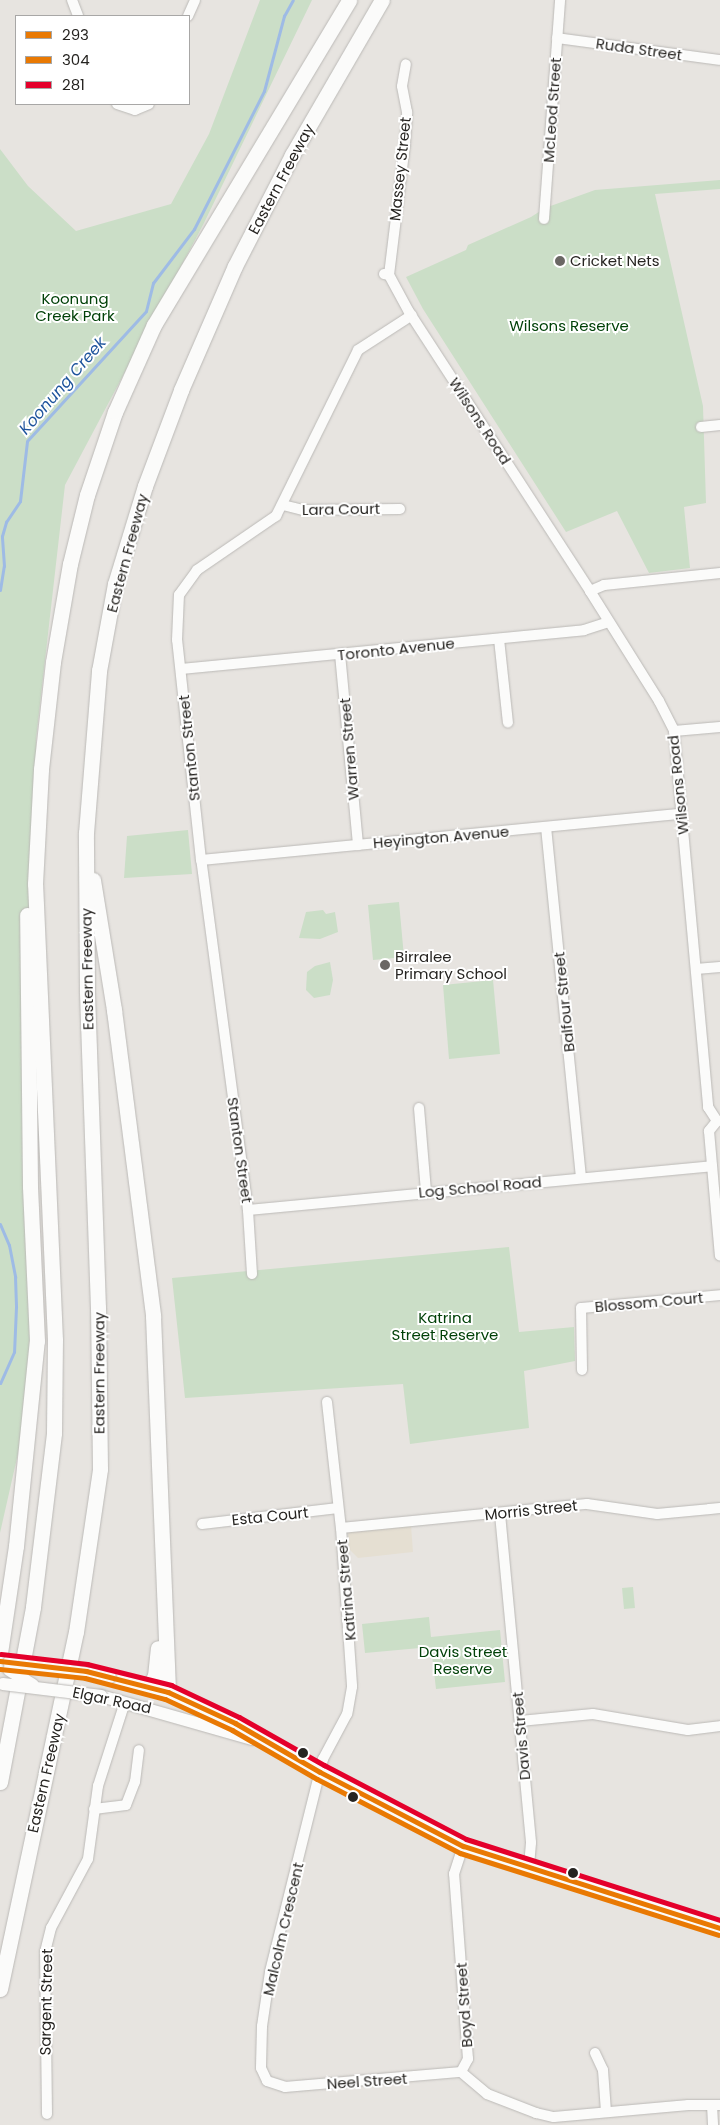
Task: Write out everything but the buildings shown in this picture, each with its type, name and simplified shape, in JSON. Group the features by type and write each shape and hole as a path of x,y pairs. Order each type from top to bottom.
{"highway":[{"name":"Eastern Freeway","path":"0,1782 33,1607 54,1433 54,1340 35,884 41,769 53,662 70,564 87,495 115,412 154,326 349,0"},
{"name":"Eastern Freeway","path":"0,1989 76,1632 100,1469 98,1299 86,991 86,833 99,671 115,584 145,486 181,390 235,266 292,155 382,0"},
{"path":"5,1664 0,1653 18,1520 37,1340 25,977 28,844 36,759 53,662"},
{"path":"86,833 114,1010 153,1316 168,1692"},
{"path":"0,1582 18,1520"},
{"path":"149,1686 156,1669 162,1579"}],"main road":[{"name":"Elgar Road","path":"5,1664 110,1677 168,1692 235,1723 320,1772 463,1846 720,1928"},
{"path":"5,1664 35,1686"},
{"name":"Elgar Road","path":"2,1684 35,1686 101,1696 278,1748"},
{"path":"125,1702 149,1686"}],"street":[{"path":"72,0 78,15"},
{"path":"188,15 195,0"},
{"name":"McLeod Street","path":"544,219 560,0"},
{"name":"Ruda Street","path":"557,38 720,60"},
{"name":"Massey Street","path":"387,274 405,144 406,112 402,86 406,64"},
{"path":"120,105 135,110 147,105"},
{"name":"Wilsons Road","path":"387,274 412,316 660,701 674,731 708,1107 718,1121 709,1131 720,1256"},
{"name":"Stanton Street","path":"252,1274 248,1210 201,860 177,640 179,595 197,570 276,516 358,350 412,316"},
{"path":"701,427 720,425"},
{"name":"Lara Court","path":"282,505 303,510 400,510"},
{"path":"590,591 604,585 720,573"},
{"name":"Toronto Avenue","path":"181,669 499,639 594,628 610,622"},
{"path":"499,639 508,723"},
{"name":"Warren Street","path":"340,654 358,845"},
{"path":"674,731 720,727"},
{"name":"Heyington Avenue","path":"201,860 681,814"},
{"name":"Balfour Street","path":"546,827 581,1177"},
{"path":"696,969 720,967"},
{"path":"419,1108 426,1192"},
{"name":"Log School Road","path":"248,1210 712,1166"},
{"name":"Blossom Court","path":"582,1370 581,1308 720,1295"},
{"name":"Katrina Street","path":"320,1772 323,1758 347,1714 352,1687 341,1528 327,1402"},
{"name":"Morris Street","path":"341,1528 500,1514 587,1504 657,1514 720,1508"},
{"name":"Esta Court","path":"202,1524 338,1508"},
{"name":"Davis Street","path":"500,1514 531,1844 529,1868"},
{"name":"Sargent Street","path":"47,2114 45,1952 51,1928 88,1859 94,1809 105,1756 125,1702"},
{"path":"520,1721 593,1714 688,1730 720,1726"},
{"path":"94,1809 126,1805 135,1782 138,1750"},
{"name":"Malcolm Crescent","path":"272,2084 261,2068 266,2000 320,1772"},
{"name":"Boyd Street","path":"461,2072 468,2059 454,1874 463,1846"},
{"path":"595,2053 603,2070 606,2112"},
{"path":"461,2072 487,2094 554,2121 606,2112 716,2105 713,2125"},
{"name":"Neel Street","path":"272,2084 285,2087 461,2072"}],"shaded area":[{"path":"411,1525 413,1552 358,1558 349,1549 348,1532"}],"green space":[{"name":"Koonung Creek Park","path":"260,0 312,0 204,223 65,485 36,739 42,950 31,1052 38,1277 24,1427 0,1533 0,149 28,186 76,231 171,204 209,134"},
{"name":"Wilsons Reserve","path":"720,180 720,189 655,194 703,406 706,503 684,507 690,568 649,573 617,511 566,532 423,309 406,277 466,250 468,245 531,217 545,208 595,190"},
{"path":"188,830 192,874 124,878 127,836"},
{"path":"399,902 404,957 373,960 368,905"},
{"path":"323,910 326,914 335,912 338,932 320,939 299,938 306,912"},
{"path":"330,962 333,980 330,995 314,998 306,990 307,972 315,966"},
{"path":"493,980 500,1054 449,1059 443,985"},
{"name":"Katrina Street Reserve","path":"509,1247 519,1332 574,1327 575,1361 524,1371 529,1428 410,1444 403,1384 185,1398 172,1278"},
{"path":"633,1587 635,1608 624,1609 622,1588"},
{"name":"Davis Street Reserve","path":"429,1617 431,1637 500,1630 505,1682 436,1689 431,1647 365,1653 362,1624"}],"waterway":[{"name":"Koonung Creek","path":"0,590 4,566 2,536 6,522 20,501 27,441 146,311 153,283 194,229 264,91 284,16 293,0"},
{"name":"Koonung Creek","path":"0,1224 9,1245 15,1277 16,1307 14,1352 0,1383"}],"transit line":[{"name":"281","path":"1,1654 87,1664 171,1685 239,1717 324,1765 466,1839 720,1920"},
{"name":"293","path":"0,1661 86,1671 168,1692 235,1723 320,1772 463,1846 720,1928"},
{"name":"304","path":"0,1669 85,1678 165,1699 232,1730 317,1779 460,1853 718,1935"}],"place":[{"name":"Cricket Nets","path":"560,261"},
{"name":"Birralee Primary School","path":"385,965"}]}
